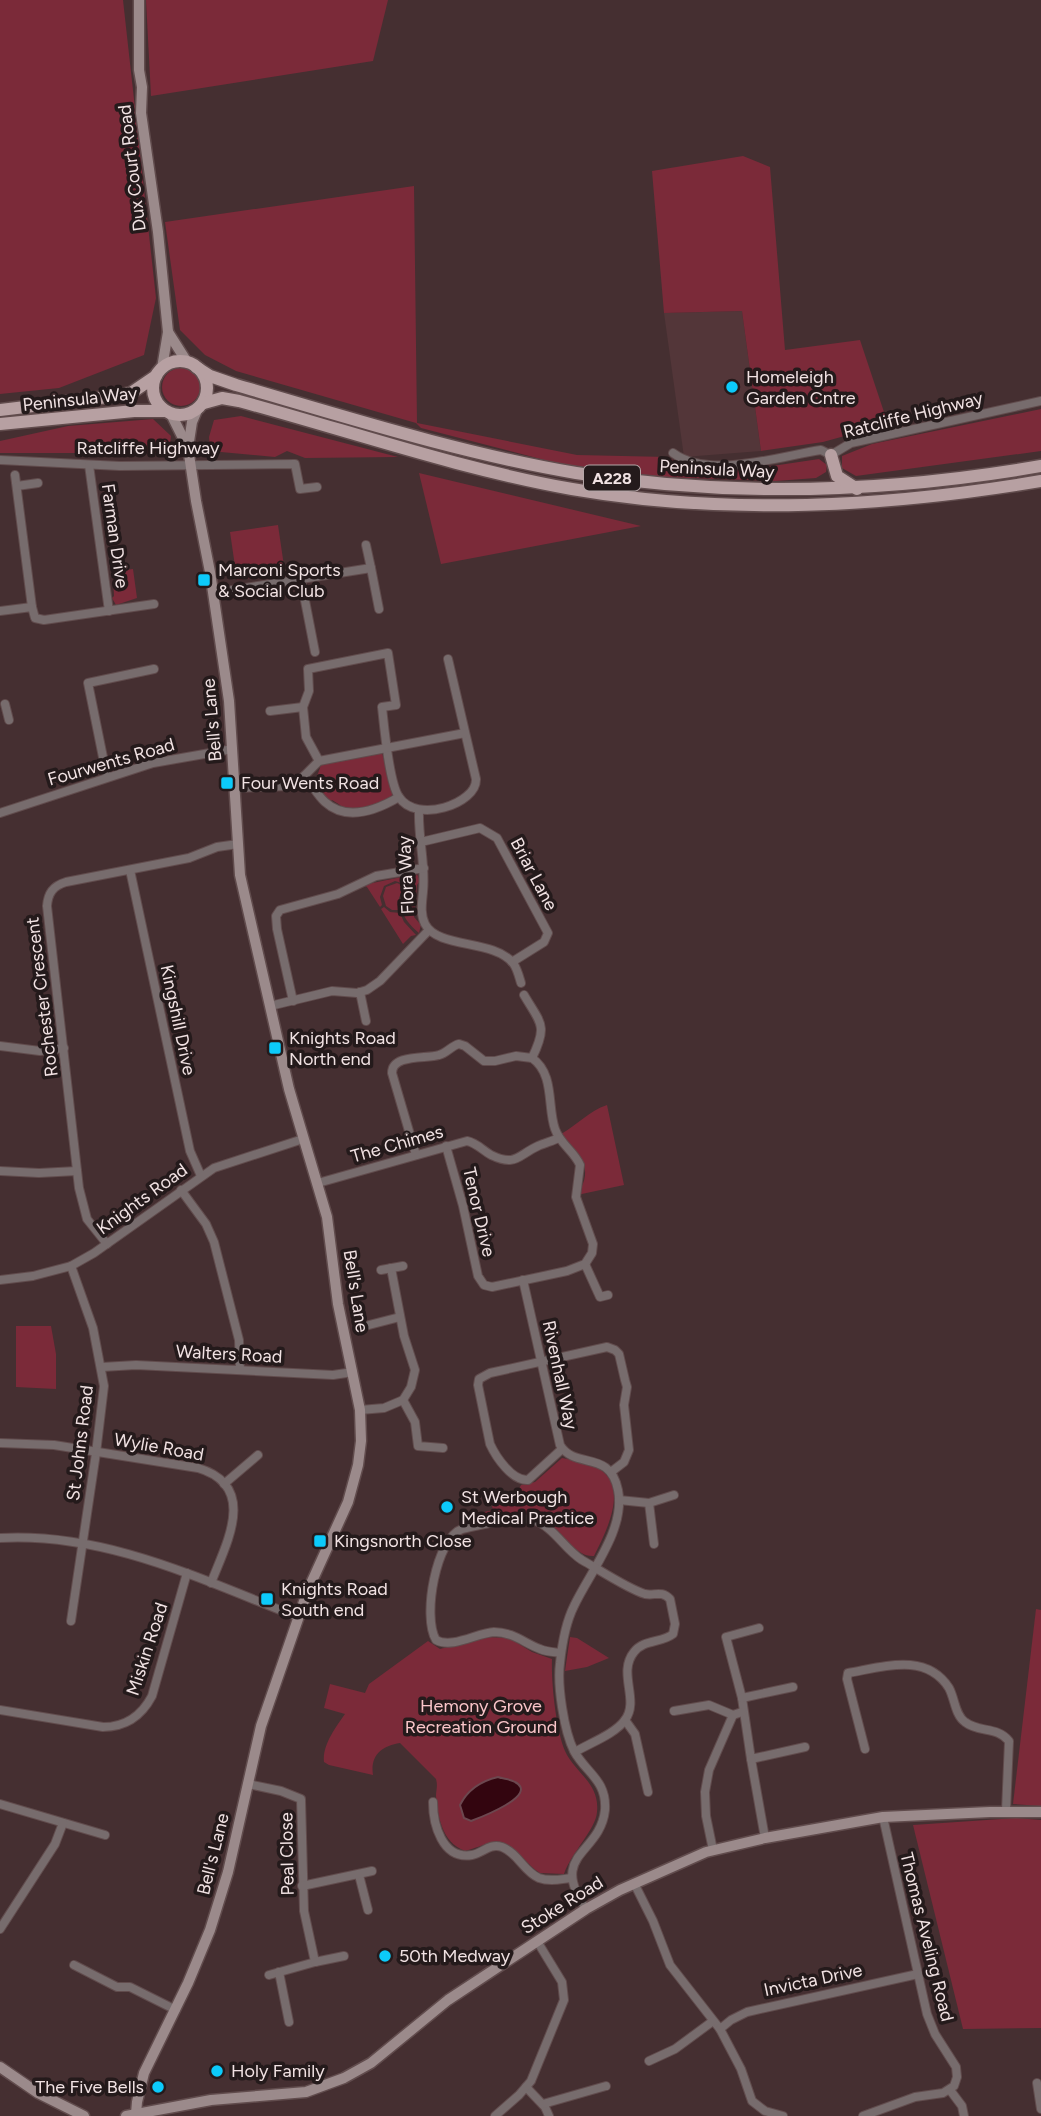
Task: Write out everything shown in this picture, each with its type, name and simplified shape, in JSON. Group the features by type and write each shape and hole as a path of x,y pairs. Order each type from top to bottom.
{"main road":[{"path":"172,363 192,365 205,378 207,386 201,406 184,415 167,412 155,399 153,391 159,372 172,363"},
{"name":"Peninsula Way","path":"192,365 210,376 236,385 505,458 631,481 702,488 798,491 857,489 966,478 1041,466"},
{"name":"Peninsula Way","path":"0,410 131,393 159,372"},
{"name":"Peninsula Way","path":"201,406 222,398 239,401 454,463 537,482 628,497 683,502 820,506 907,500 1041,481"},
{"name":"Peninsula Way","path":"0,424 134,411 167,412"},
{"path":"831,456 834,469 845,482 857,489"},
{"path":"798,491 828,478 834,469"}],"street":[{"name":"Dux Court Road","path":"139,0 141,113 158,232 168,332 159,372"},
{"name":"Dux Court Road","path":"168,332 192,365"},
{"name":"Ratcliffe Highway","path":"673,453 690,461 722,464 750,463 821,450 831,456 851,443 1041,401"},
{"name":"Bell's Lane","path":"129,2115 137,2102 144,2073 201,1955 221,1898 261,1726 314,1575 352,1492 360,1452 360,1410 338,1304 327,1217 303,1139 240,875 226,678 188,447 191,424 201,406"},
{"name":"Bell's Lane","path":"167,412 188,447"},
{"name":"Ratcliffe Highway","path":"0,460 89,465 295,464 300,489 317,487"},
{"name":"Farman Drive","path":"89,465 109,611"},
{"path":"15,475 35,618 44,620 154,604"},
{"path":"17,486 38,483"},
{"path":"366,545 379,609"},
{"path":"213,593 371,568"},
{"path":"301,580 315,652"},
{"path":"0,611 32,607"},
{"path":"319,761 306,738 303,707 309,691 308,670 388,653 396,705 382,707 387,749 399,797 408,807 419,811 467,797 474,791 476,779 448,659"},
{"path":"107,777 88,683 154,669"},
{"path":"270,711 303,707"},
{"path":"234,788 288,786 304,776 319,761 465,733"},
{"name":"Fourwents Road","path":"0,813 153,763 233,748"},
{"path":"304,776 323,801 348,812 381,807 399,797"},
{"name":"Flora Way","path":"419,811 424,868 422,917 429,930 440,936 492,950 512,962"},
{"name":"Briar Lane","path":"421,842 480,828 497,838 548,933 544,942 512,962"},
{"name":"Rochester Crescent","path":"107,1244 83,1212 47,906 49,896 54,886 66,881 189,858 217,847 238,844"},
{"path":"293,1001 276,929 276,916 280,910 338,894 376,876 424,868"},
{"name":"Kingshill Drive","path":"130,870 190,1152 201,1176"},
{"path":"270,1006 332,991 360,992 373,988 429,930"},
{"path":"512,962 521,983"},
{"path":"360,992 366,1021"},
{"path":"524,995 542,1024 542,1037 532,1058"},
{"path":"416,1155 391,1073 395,1064 441,1054 459,1044 484,1061 516,1056 532,1058 543,1072 551,1098 553,1123 559,1138 580,1165 576,1197 593,1244 592,1253 585,1264 600,1297 608,1295"},
{"path":"0,1046 40,1051 64,1048"},
{"name":"The Chimes","path":"318,1183 470,1141 493,1156 515,1160 559,1138"},
{"name":"Knights Road","path":"0,1280 33,1276 71,1266 107,1244 201,1176 226,1163 303,1139"},
{"name":"Tenor Drive","path":"446,1146 479,1279 484,1285 492,1287 578,1268 585,1264"},
{"path":"0,1171 77,1171"},
{"path":"181,1190 206,1224 214,1242 239,1340 240,1370"},
{"name":"St Johns Road","path":"71,1266 93,1328 102,1367 103,1399 71,1621"},
{"path":"381,1270 403,1266"},
{"path":"360,1410 384,1408 403,1400 411,1387 415,1370 400,1317 391,1268"},
{"name":"Rivenhall Way","path":"523,1280 562,1448 572,1455 599,1462 611,1472"},
{"path":"369,1325 400,1317"},
{"path":"562,1448 525,1480 515,1476 495,1453 491,1444 478,1385 481,1377 541,1362 613,1349 619,1354 627,1387 624,1405 629,1450 624,1462 611,1472 620,1500 617,1523 570,1614 559,1676 569,1737 575,1752 598,1781 604,1794 605,1807 600,1825 573,1868 575,1892 586,1909"},
{"name":"Walters Road","path":"102,1367 136,1365 333,1375 354,1372"},
{"path":"403,1400 415,1422 418,1446 443,1448"},
{"name":"Wylie Road","path":"0,1443 54,1445 198,1468 210,1472 224,1484"},
{"path":"211,1583 234,1518 232,1500 224,1484 258,1455"},
{"path":"620,1500 649,1503 674,1495"},
{"path":"649,1503 654,1544"},
{"path":"561,1653 541,1650 520,1638 500,1633 486,1633 447,1643 436,1640 431,1627 429,1606 437,1569 450,1537 457,1530 523,1519 543,1525 567,1549 594,1566 643,1593 663,1594 671,1601 675,1629 671,1636 641,1646 628,1664 626,1676 631,1706 625,1720 575,1752"},
{"path":"0,1538 52,1539 119,1551 187,1573 298,1618"},
{"name":"Miskin Road","path":"0,1710 103,1727 134,1719 152,1696 187,1573"},
{"path":"713,1850 706,1816 705,1792 709,1770 738,1714 742,1698 726,1637 759,1628"},
{"path":"865,1749 847,1679 848,1673 905,1664 926,1668 945,1683 963,1721 974,1727 1000,1732 1009,1741 1006,1811"},
{"path":"742,1698 793,1687"},
{"path":"674,1711 709,1704 738,1714"},
{"path":"738,1714 751,1759 765,1838"},
{"path":"625,1720 635,1734 648,1793"},
{"path":"751,1759 805,1747"},
{"name":"Peal Close","path":"248,1784 281,1791 301,1799 304,1911 315,1962"},
{"path":"433,1802 438,1833 452,1851 471,1855 487,1847 502,1847 540,1878 572,1878"},
{"path":"0,1804 105,1835"},
{"name":"Stoke Road","path":"129,2115 211,2100 306,2092 338,2081 364,2068 443,2004 586,1909 634,1883 713,1850 883,1817 1006,1811 1041,1812"},
{"name":"Thomas Aveling Road","path":"883,1817 931,2026 958,2072 956,2082 950,2090"},
{"path":"0,1929 54,1847 63,1823"},
{"path":"302,1886 372,1871"},
{"path":"359,1875 368,1910"},
{"path":"634,1883 653,1921 670,1965 720,2029 741,2069 751,2101 764,2114 783,2116"},
{"path":"495,2116 526,2087 536,2071 565,1995 561,1979 537,1941"},
{"path":"269,1975 344,1956"},
{"path":"74,1965 117,1987 130,1987 176,2010"},
{"path":"279,1972 289,2022"},
{"name":"Invicta Drive","path":"720,2029 747,2012 918,1974"},
{"path":"649,2061 675,2049 713,2021"},
{"path":"0,2067 38,2093 84,2116"},
{"path":"1037,2083 1041,2109"},
{"path":"543,2104 606,2086"},
{"path":"526,2087 543,2104 549,2116"},
{"path":"863,2116 915,2097 950,2090 960,2102 964,2116"}],"shaded area":[{"path":"742,311 761,451 684,457 664,313"},
{"path":"498,1777 515,1782 521,1787 520,1793 505,1805 485,1815 471,1821 464,1818 460,1805 467,1794 481,1783"}],"green space":[{"path":"0,0 123,0 156,298 144,355 59,388 0,394"},
{"path":"146,0 388,0 373,61 151,96"},
{"path":"743,156 770,167 785,350 860,340 888,424 823,442 761,451 742,311 664,313 652,171"},
{"path":"414,186 417,423 577,455 668,457 686,468 752,469 819,459 827,465 826,472 816,478 776,481 632,476 556,463 421,428 416,423 236,371 205,355 180,330 165,222"},
{"path":"181,368 194,374 200,387 194,400 181,406 168,400 162,387 168,374"},
{"path":"1041,409 1041,451 856,476 842,468 842,456 872,444"},
{"path":"241,416 398,457 305,458 287,451 275,457 210,451 209,437 214,420"},
{"path":"153,419 171,436 169,453 0,453 0,441 68,426"},
{"path":"419,473 641,526 441,564"},
{"path":"278,525 285,573 237,580 230,532"},
{"path":"133,569 137,598 116,605 112,598 113,574"},
{"path":"382,753 393,794 384,802 365,809 352,809 332,800 330,802 323,795 316,779 321,765"},
{"path":"414,872 405,884 395,881 384,886 380,907 363,885 411,875"},
{"path":"417,874 420,881 417,885 414,917 421,925 419,933 410,925 401,905 404,890"},
{"path":"397,883 404,886 399,898 399,910 392,910 386,906 383,896 386,887"},
{"path":"384,907 390,912 400,913 416,935 403,944 381,909"},
{"path":"607,1105 624,1185 577,1195 583,1185 585,1168 561,1134"},
{"path":"16,1326 51,1326 56,1354 56,1389 16,1387"},
{"path":"562,1458 599,1469 608,1477 613,1487 614,1499 609,1524 594,1556 579,1552 552,1525 537,1516 513,1514 470,1522 470,1515 512,1502 521,1485 535,1482"},
{"path":"1036,1609 1041,1610 1041,1806 1013,1804"},
{"name":"Hemony Grove Recreation Ground","path":"485,1637 509,1638 532,1652 552,1659 555,1706 562,1742 569,1759 591,1786 597,1802 596,1819 564,1874 540,1873 513,1849 500,1843 465,1851 457,1847 442,1827 436,1796 436,1779 400,1743 388,1746 375,1757 373,1775 324,1762 327,1743 345,1714 324,1708 330,1684 365,1693 369,1684 428,1641 440,1649"},
{"path":"570,1637 577,1638 609,1658 587,1667 565,1671"},
{"path":"1016,1818 1041,1820 1041,2028 963,2029 913,1825"}],"place":[{"name":"Homeleigh Garden Cntre","path":"732,387"},
{"name":"Marconi Sports & Social Club","path":"204,580"},
{"name":"Four Wents Road","path":"227,783"},
{"name":"Knights Road North end","path":"275,1048"},
{"name":"St Werbough Medical Practice","path":"447,1507"},
{"name":"Kingsnorth Close","path":"320,1541"},
{"name":"Knights Road South end","path":"267,1599"},
{"name":"50th Medway","path":"385,1956"},
{"name":"Holy Family","path":"217,2071"},
{"name":"The Five Bells","path":"158,2087"}]}
